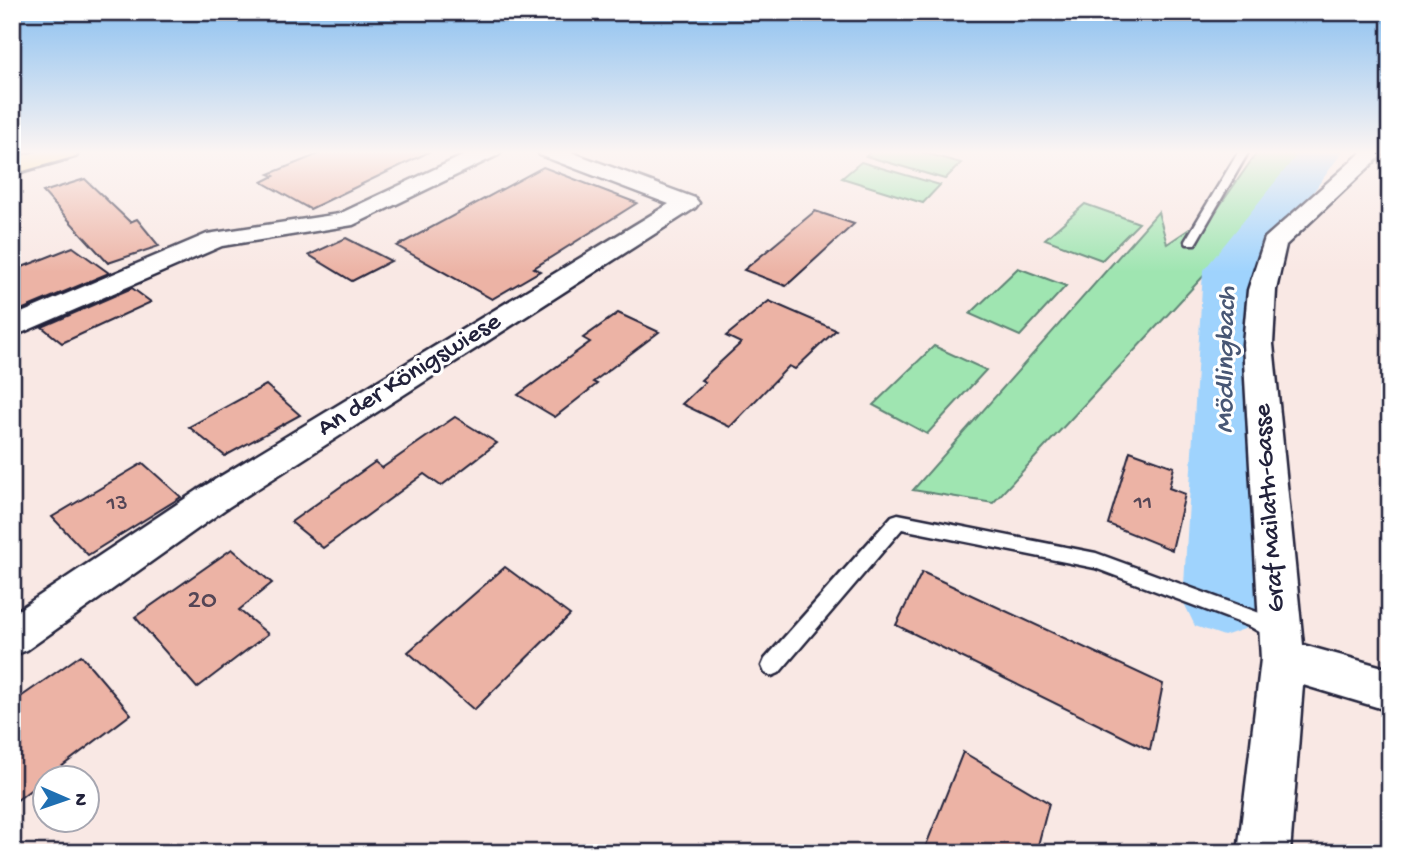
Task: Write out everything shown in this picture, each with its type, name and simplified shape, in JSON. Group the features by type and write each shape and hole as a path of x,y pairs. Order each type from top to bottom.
{"street":[{"path":"12,328 216,239 345,220 406,191"},
{"name":"An der Königswiese","path":"12,638 211,499 687,203 656,191"},
{"name":"Graf Mailath-Gasse","path":"1264,853 1274,638 1258,344 1262,290 1274,243 1331,191"},
{"path":"1274,638 1390,690"}],"lane":[{"path":"1191,241 1220,191"},
{"path":"772,666 898,521 1096,561 1202,602 1274,638"}],"green space":[{"path":"885,191 934,191 923,203"},
{"path":"1230,191 1294,191 1222,256 993,503 913,490 1158,212 1167,244 1216,211"},
{"path":"1085,204 1139,223 1102,260 1045,239"},
{"path":"1018,268 1066,286 1020,336 970,314"},
{"path":"934,346 986,370 927,434 873,405"}],"building":[{"path":"98,191 130,222 137,219 159,246 108,263 43,192"},
{"path":"279,191 347,191 310,209"},
{"path":"498,191 607,191 637,203 534,268 540,271 492,299 397,246"},
{"path":"815,211 854,224 786,286 744,270"},
{"path":"346,238 391,261 352,281 309,255"},
{"path":"73,247 109,273 21,310 12,303 12,271"},
{"path":"132,288 151,302 62,343 42,327"},
{"path":"769,301 836,330 795,369 789,366 730,427 682,404 705,382 701,380 741,343 726,336"},
{"path":"618,313 659,332 593,382 597,384 555,417 518,395 590,342 583,338"},
{"path":"266,385 300,415 225,456 189,427"},
{"path":"455,417 497,443 441,486 424,474 323,548 291,522 375,462 382,468"},
{"path":"1130,451 1174,467 1169,488 1185,494 1172,550 1108,524"},
{"path":"143,463 181,497 88,555 52,517"},
{"path":"232,549 272,583 239,610 268,634 197,688 135,617"},
{"path":"505,567 570,615 474,710 408,652"},
{"path":"922,572 1163,684 1150,750 896,625"},
{"path":"81,655 131,714 65,764 32,764 32,789 12,804 12,703"},
{"path":"963,752 1049,803 1036,853 923,853"}],"waterway":[{"name":"Mödlingbach","path":"1224,601 1229,271 1291,191"}]}
